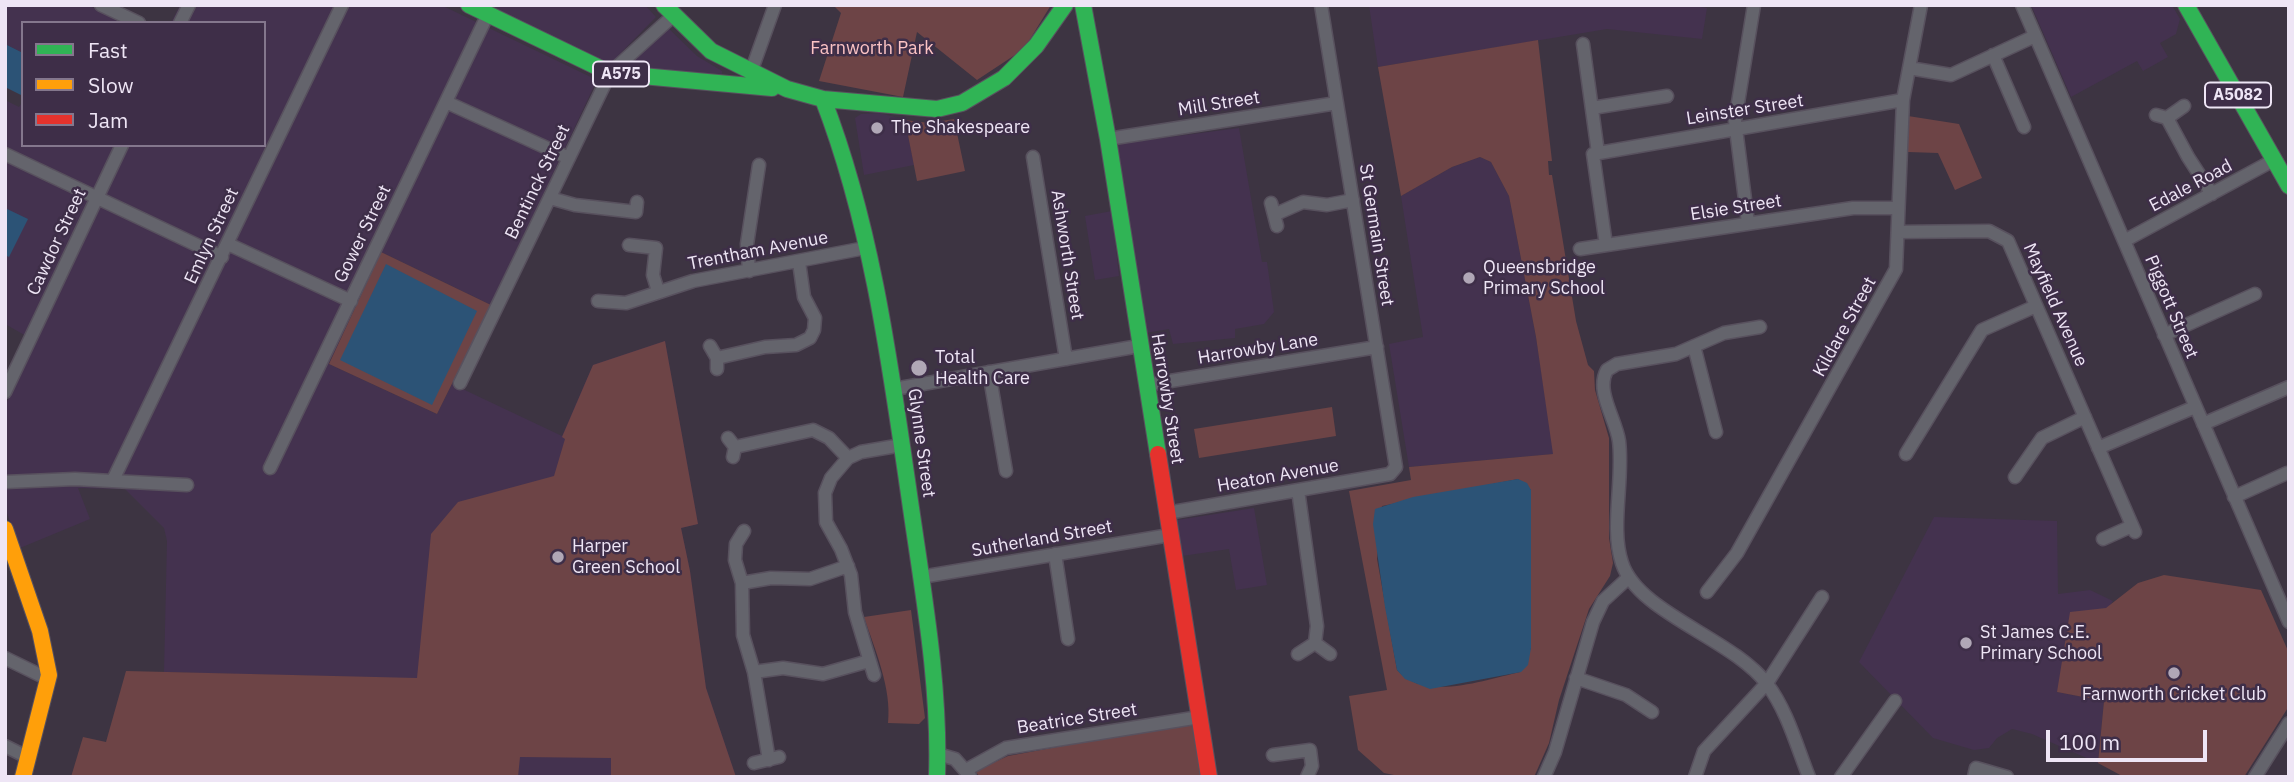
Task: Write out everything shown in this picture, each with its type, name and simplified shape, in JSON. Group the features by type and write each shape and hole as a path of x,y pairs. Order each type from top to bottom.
{"main road":[{"name":"A575","path":"469,5 610,73 787,89 822,99 937,109 962,103 986,90 1021,63 1064,6"},
{"name":"Harrowby Street","path":"1083,5 1108,139 1209,777"},
{"name":"A5082","path":"2186,5 2289,186"},
{"path":"1064,6 1087,27"},
{"name":"A575","path":"669,10 711,51 730,62 824,88 848,100"},
{"name":"A575","path":"752,69 787,89"},
{"name":"Glynne Street","path":"822,99 841,141 894,389 935,680 939,754 937,777"},
{"name":"Glynne Street","path":"841,141 848,100"},
{"path":"5,529 40,631 48,679 23,777"}],"street":[{"path":"101,5 135,21"},
{"path":"181,21 189,5"},
{"name":"Emlyn Street","path":"113,480 342,5"},
{"path":"752,69 775,5"},
{"name":"St Germain Street","path":"1321,5 1395,471"},
{"path":"1748,223 1735,130 1739,86 1754,5"},
{"name":"Kildare Street","path":"1707,592 1737,553 1891,282 1898,260 1903,100 1921,5"},
{"name":"Piggott Street","path":"2022,5 2289,622"},
{"name":"Bentinck Street","path":"460,383 610,73 669,10"},
{"name":"Gower Street","path":"270,468 488,14"},
{"path":"1909,68 1951,75 2035,36"},
{"path":"1583,44 1606,245"},
{"path":"1993,55 2006,96 2024,127"},
{"path":"1592,108 1667,96"},
{"name":"Leinster Street","path":"1595,153 1903,100"},
{"path":"446,102 569,158"},
{"name":"Mill Street","path":"1108,139 1337,103"},
{"path":"2184,106 2162,116 2212,194"},
{"name":"Cawdor Street","path":"5,391 121,147"},
{"path":"5,154 222,257"},
{"name":"Ashworth Street","path":"1033,157 1066,359"},
{"name":"Edale Road","path":"2124,242 2274,160"},
{"path":"750,271 747,244 759,165"},
{"path":"550,198 575,205 636,212 637,202"},
{"path":"1274,214 1303,202 1327,205 1353,201"},
{"name":"Elsie Street","path":"1580,249 1853,208 1898,208"},
{"name":"Mayfield Avenue","path":"1898,232 1989,231 2008,241 2134,529 2103,539"},
{"path":"228,243 351,301"},
{"path":"629,244 656,248 653,275 658,291"},
{"name":"Trentham Avenue","path":"597,301 626,303 692,281 865,248"},
{"path":"709,346 717,363 765,347 796,345 810,338 815,318 804,297 799,262"},
{"path":"2164,335 2255,295"},
{"path":"1913,451 1982,330 2036,306"},
{"path":"1760,327 1724,332 1668,356 1617,364 1607,370 1602,381 1619,440 1621,484 1618,541 1628,578 1651,601 1729,649 1767,684 1810,777"},
{"path":"1742,331 1745,344"},
{"path":"894,389 1139,346"},
{"path":"1694,346 1716,432"},
{"name":"Harrowby Lane","path":"1146,385 1377,347"},
{"path":"989,372 1009,457 1006,471"},
{"path":"2203,424 2289,387"},
{"path":"2098,448 2196,407"},
{"path":"2015,477 2042,438 2085,418"},
{"path":"732,447 813,430 829,438 848,458"},
{"path":"874,675 855,612 848,566 825,522 824,507 831,478 848,458 861,452 902,445"},
{"name":"Heaton Avenue","path":"1167,513 1395,471"},
{"path":"2234,496 2287,473"},
{"path":"5,482 113,480 187,485"},
{"path":"1298,490 1315,580 1315,643"},
{"path":"744,531 731,542 742,583 743,635 774,758 754,763"},
{"name":"Sutherland Street","path":"920,577 1170,535"},
{"path":"1055,554 1068,639"},
{"path":"742,583 771,578 810,579 848,566"},
{"path":"1544,777 1555,752 1598,611 1618,584 1628,578"},
{"path":"1695,777 1704,751 1767,684 1822,597"},
{"path":"1315,643 1331,654"},
{"path":"1298,654 1315,643"},
{"path":"5,658 48,679"},
{"path":"754,672 783,668 822,674 869,661"},
{"path":"1576,678 1615,690 1646,708 1636,719"},
{"path":"1841,777 1895,701"},
{"name":"Beatrice Street","path":"968,773 1006,748 1200,717"},
{"path":"2255,777 2289,723"},
{"path":"5,746 27,757"},
{"path":"1287,768 1280,754 1310,750 1312,766 1307,777"},
{"path":"939,754 955,759 968,773"},
{"path":"1975,772 2007,777"}],"shaded area":[{"path":"5,5 88,5 121,21 21,21 21,52 5,44"},
{"path":"180,5 441,5 597,80 491,305 381,252 329,364 437,414 452,384 562,436 593,365 665,341 698,524 681,528 690,571 706,688 736,777 423,777 417,679 164,672 167,541 164,528 125,489 78,488 90,519 20,548 5,508 5,406 35,341 5,324 5,100 19,107 21,104 21,147 266,147 266,21 172,21"},
{"path":"478,5 645,5 656,17 607,67"},
{"path":"1369,5 1690,5 1707,8 1702,39 1607,29 1378,67"},
{"path":"2031,5 2172,5 2180,19 2176,34 2160,43 2168,57 2143,71 2137,61 2071,97"},
{"path":"665,25 697,56 722,71 722,74 625,69"},
{"path":"880,113 905,120 914,165 864,175 855,118 861,114"},
{"path":"1239,128 1262,262 1267,262 1274,312 1264,324 1235,329 1235,338 1173,344 1169,329 1146,333 1116,144"},
{"name":"Queensbridge Primary School","path":"1480,157 1491,162 1509,196 1536,337 1554,454 1409,467 1389,344 1423,337 1401,196 1452,167"},
{"path":"1112,211 1119,276 1095,280 1085,216"},
{"path":"1254,508 1267,585 1236,590 1229,549 1182,556 1177,520"},
{"name":"St James C.E. Primary School","path":"1934,517 2057,521 2058,594 2090,590 2113,601 2057,692 2104,701 2098,763 2032,734 2012,729 1997,738 1989,748 1974,750 1933,738 1859,662"}],"green space":[{"name":"Farnworth Park","path":"833,5 1051,5 1024,49 977,80 917,32 903,97 819,81 841,13"},
{"path":"1538,40 1552,161 1548,161 1549,175 1552,175 1576,321 1588,365 1594,371 1595,390 1609,438 1609,538 1613,563 1610,576 1589,609 1559,700 1549,743 1534,777 1404,777 1384,773 1358,750 1349,696 1387,690 1349,491 1411,480 1409,467 1553,454 1536,337 1509,196 1491,162 1480,157 1452,167 1401,196 1378,67","holes":["1518,479 1531,490 1531,648 1520,672 1456,686 1423,685 1409,680 1397,670 1377,559 1382,506"]},
{"path":"1908,116 1959,124 1982,178 1955,190 1938,153 1908,152"},
{"path":"954,119 965,171 917,181 905,120 929,123"},
{"path":"381,252 491,305 437,414 329,364"},
{"name":"Harper Green School","path":"665,341 698,524 681,528 690,571 706,688 736,777 611,777 611,758 520,757 518,777 71,777 83,737 106,742 126,671 417,678 431,534 458,502 554,476 565,439 562,437 593,365"},
{"path":"1332,407 1336,436 1199,458 1194,429"},
{"name":"Farnworth Cricket Club","path":"2164,575 2261,590 2289,653 2289,706 2244,777 2124,777 2098,763 2104,701 2057,692 2070,612 2106,608 2138,583"},
{"path":"911,610 925,718 919,724 888,723 885,683 864,617"},
{"path":"1193,722 1202,777 980,777 975,771 1008,756"}],"water":[{"path":"5,44 21,52 21,95 5,87"},
{"path":"5,208 28,219 9,257 5,255"},
{"path":"386,264 477,311 432,405 340,360"},
{"path":"1518,479 1527,483 1531,490 1531,648 1528,665 1521,672 1430,689 1405,679 1397,670 1385,607 1373,524 1375,509 1413,497"}],"traffic: fast":[{"path":"469,5 610,73 772,88"},
{"path":"664,5 711,51 787,89 823,99 937,109 962,103 1004,78 1036,46 1065,5"},
{"path":"1083,5 1108,139 1158,454"},
{"path":"2186,5 2289,186"},
{"path":"823,99 855,198 888,352 930,642 936,709 937,777"}],"traffic: slow":[{"path":"5,529 40,631 49,675 23,777"}],"traffic: jam":[{"path":"1158,454 1209,777"}],"place":[{"name":"The Shakespeare","path":"877,128"},
{"name":"Queensbridge Primary School","path":"1469,278"},
{"name":"Total Health Care","path":"919,368"},
{"name":"Harper Green School","path":"558,557"},
{"name":"St James C.E. Primary School","path":"1966,643"},
{"name":"Farnworth Cricket Club","path":"2174,673"}]}
